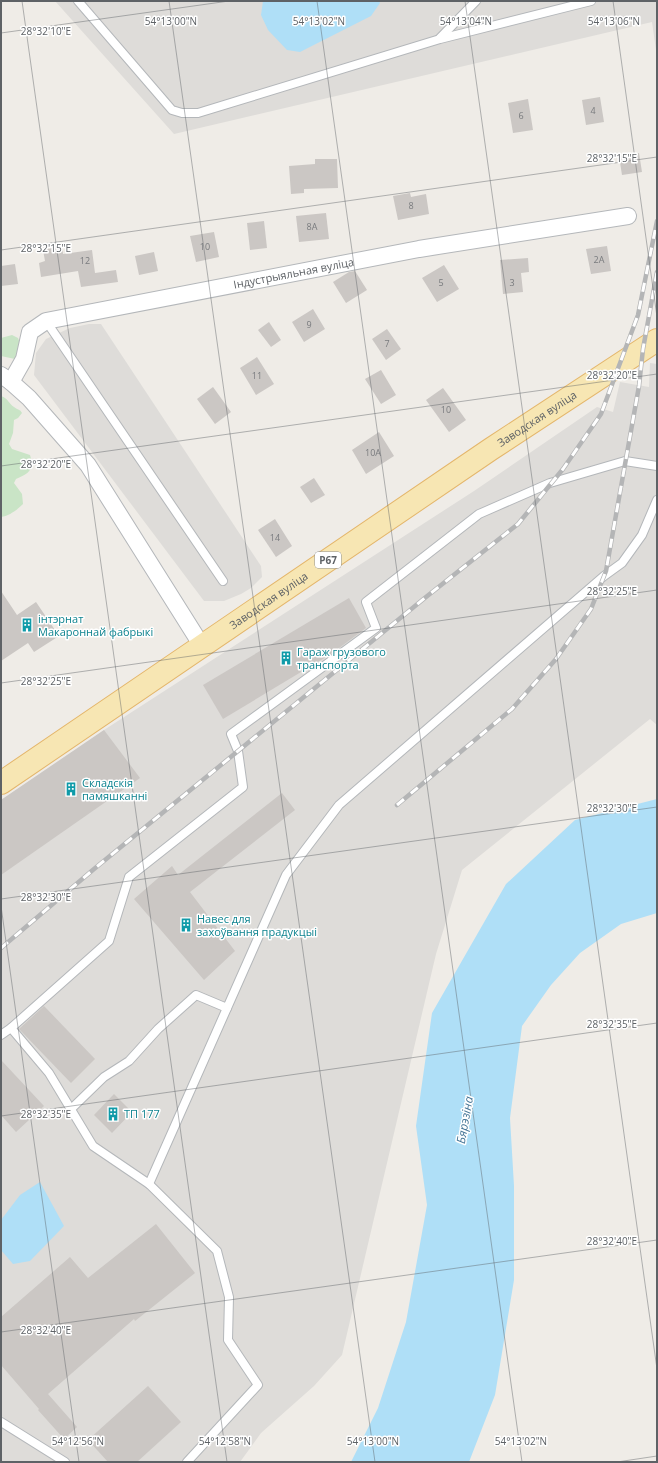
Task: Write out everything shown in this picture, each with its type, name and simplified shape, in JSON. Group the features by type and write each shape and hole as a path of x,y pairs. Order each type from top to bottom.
{"main road":[{"name":"Заводская вуліца","path":"1,784 491,449 657,340"}],"street":[{"name":"Індустрыяльная вуліца","path":"6,379 24,359 30,332 46,320 419,249 628,216"},
{"path":"6,379 29,398 88,465 202,646"}],"lane":[{"path":"78,1 172,110 182,113 198,113 440,39 591,1"},
{"path":"440,39 476,1"},
{"path":"46,320 223,581"},
{"path":"1,1035 11,1028 110,941 129,876 243,787 238,751 231,734 376,628 366,602 479,514 550,484 625,461 657,466"},
{"path":"150,1184 226,1008 286,875 340,805 604,576 622,563 642,535 657,500"},
{"path":"71,1109 104,1077 129,1061 158,1029 196,994 226,1008"},
{"path":"11,1028 49,1073 93,1146 150,1184 217,1251 229,1297 228,1340 258,1385 188,1462"},
{"path":"1,1422 65,1462"}],"shaded area":[{"path":"55,1 657,1 657,57 652,22 174,134"},
{"path":"89,324 101,324 261,566 262,577 251,588 241,594 224,601 204,601 34,375 36,353 46,339 70,328"},
{"path":"650,363 657,364 657,725 650,719 462,870 436,954 342,1355 314,1386 261,1433 240,1462 1,1462 1,800 104,730 474,491 597,407 613,412 620,382 649,387"}],"green space":[{"path":"12,335 18,338 22,348 15,359 1,356 1,338"},
{"path":"1,396 22,413 14,420 13,433 9,444 12,449 30,455 32,464 29,471 16,479 14,483 22,494 23,504 13,512 1,517"}],"water":[{"path":"263,1 379,1 380,3 371,16 300,52 287,50 268,30 261,15"},
{"name":"Бярэзіна","path":"657,799 657,913 621,924 580,953 551,985 522,1026 510,1118 514,1186 514,1280 495,1395 469,1462 351,1462 378,1408 406,1322 427,1205 416,1126 432,1013 506,884 575,820"},
{"path":"40,1182 64,1226 30,1261 13,1264 1,1250 1,1220 20,1195"}],"building":[{"path":"600,97 604,122 586,125 582,100"},
{"path":"528,99 533,130 513,133 508,103"},
{"path":"639,153 642,172 622,175 619,156"},
{"path":"315,159 337,159 338,188 304,189 304,193 291,194 289,166 315,164"},
{"path":"410,193 411,197 426,194 429,214 398,220 393,196"},
{"path":"326,213 329,239 299,242 296,216"},
{"path":"264,221 267,248 250,250 247,223"},
{"path":"214,232 219,257 196,262 190,236"},
{"path":"62,246 63,254 92,250 95,273 116,270 118,282 81,287 78,271 41,277 39,263 45,261 43,250"},
{"path":"607,246 611,271 591,274 586,249"},
{"path":"154,252 158,271 139,275 135,256"},
{"path":"528,258 529,272 521,273 523,292 503,294 500,260"},
{"path":"15,264 18,284 1,286 1,266"},
{"path":"444,265 459,289 437,302 422,278"},
{"path":"355,271 367,290 346,303 333,282 349,272"},
{"path":"313,309 325,329 304,342 292,322"},
{"path":"269,322 281,340 271,347 258,330"},
{"path":"387,329 401,349 386,360 372,339"},
{"path":"257,357 274,384 256,395 240,368"},
{"path":"381,370 396,395 381,404 365,379"},
{"path":"213,387 231,412 215,424 197,399"},
{"path":"443,388 466,420 449,432 426,400"},
{"path":"379,432 394,456 366,474 352,450"},
{"path":"314,478 325,495 311,503 300,487"},
{"path":"275,519 292,546 276,557 258,530"},
{"name":"інтэрнат Макароннай фабрыкі","path":"1,591 17,615 36,602 59,636 34,652 28,643 1,661"},
{"name":"Гараж грузового транспорта","path":"349,598 366,628 331,654 223,719 203,685"},
{"name":"Складскія памяшканні","path":"104,730 140,778 1,875 1,800"},
{"name":"Навес для захоўвання прадукцыі","path":"282,793 295,810 190,892 235,951 204,980 134,899 172,866 178,875"},
{"path":"44,1006 95,1059 71,1083 19,1029"},
{"path":"1,1060 44,1106 16,1132 1,1115"},
{"name":"ТП 177","path":"114,1094 132,1112 112,1133 94,1115"},
{"path":"156,1224 195,1273 135,1321 134,1319 48,1394 77,1427 64,1439 1,1365 1,1317 70,1257 88,1278"},
{"path":"148,1386 181,1422 137,1462 108,1462 88,1440"}],"railway":[{"path":"1,948 94,869 426,597 518,524 563,469 601,414 638,315 657,221"},
{"path":"397,805 512,709 556,659 591,609 606,571 639,386 643,349 657,272"}],"place":[{"name":"інтэрнат Макароннай фабрыкі","path":"27,625"},
{"name":"Гараж грузового транспорта","path":"286,658"},
{"name":"Складскія памяшканні","path":"71,789"},
{"name":"Навес для захоўвання прадукцыі","path":"186,925"},
{"name":"ТП 177","path":"113,1114"}]}
